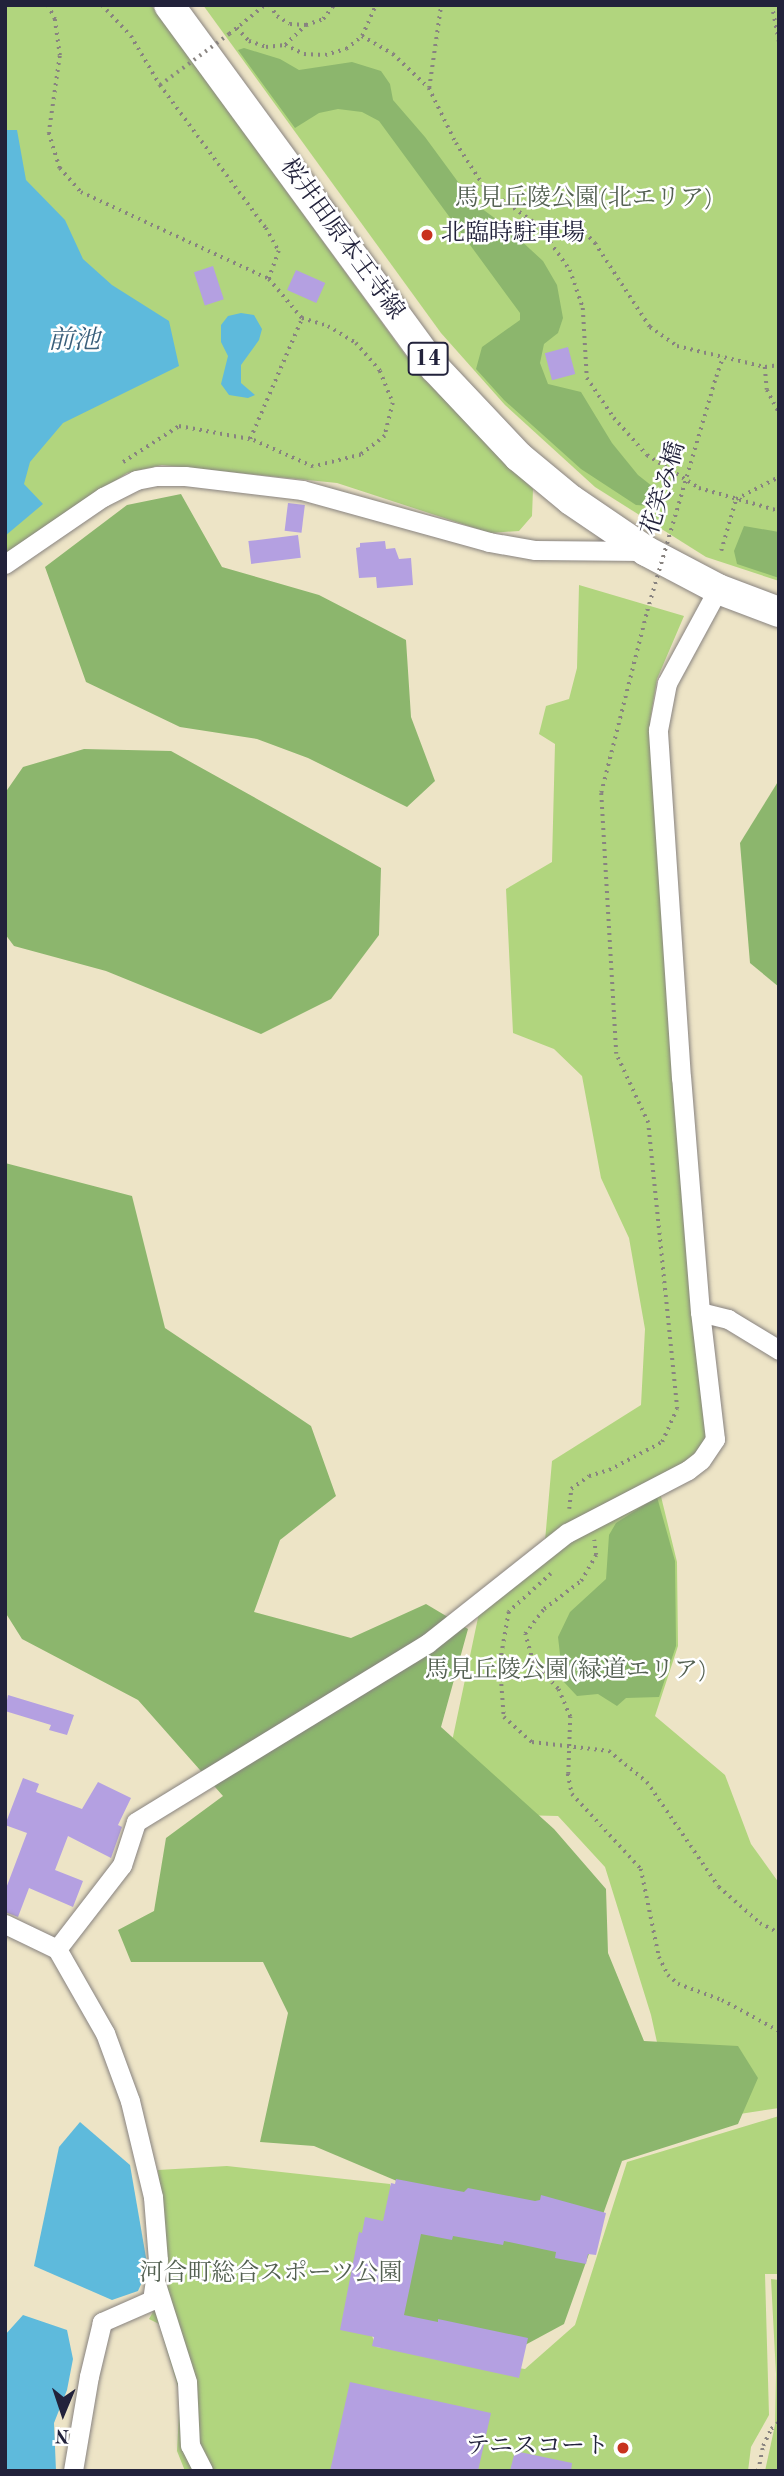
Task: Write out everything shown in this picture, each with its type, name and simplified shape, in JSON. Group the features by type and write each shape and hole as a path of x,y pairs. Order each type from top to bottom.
{"main road":[{"name":"桜井田原本王寺線","path":"169,5 435,368 519,457 571,500 646,551 718,589 779,611"}],"street":[{"path":"5,564 103,497 136,481 157,476 185,476 302,490 477,539 535,550 646,551"},
{"path":"57,1949 122,1865 136,1822 428,1643 567,1534 701,1460 715,1439 700,1312 680,1066 658,730 667,683 718,589"},
{"path":"700,1312 728,1319 779,1350"},
{"path":"5,1924 57,1949 104,2033 130,2101 153,2197 158,2260 152,2300 102,2322 89,2376 73,2471"},
{"path":"155,2280 187,2382 190,2445 203,2471"}],"path":[{"path":"48,5 55,19 60,56 49,132 60,168 81,192 269,279 302,318 328,326 356,343 380,371 393,403 385,436 361,456 313,467 250,439 179,426 114,468"},
{"path":"102,5 131,36 159,85 267,228 279,251 269,279"},
{"path":"159,85 267,5 277,16 290,24 306,25 323,19 334,5"},
{"path":"237,27 249,41 267,47 285,45 304,54 325,55 346,49 362,36 376,5"},
{"path":"429,88 441,5"},
{"path":"772,5 779,42"},
{"path":"285,45 306,25"},
{"path":"362,36 393,54 429,88 456,142 485,188 538,225 570,270 583,307 587,378 614,418 647,455 699,488 779,510"},
{"path":"538,225 580,227 595,243 650,327 677,346 765,368 779,365"},
{"path":"250,439 302,318"},
{"name":"花笑み橋","path":"567,1534 571,1489 589,1476 609,1470 662,1442 677,1409 649,1123 616,1054 601,793 647,611 723,356"},
{"path":"765,368 767,390 779,413"},
{"path":"721,551 736,499 779,477"},
{"path":"587,1522 593,1530 596,1555 581,1581 544,1609 525,1634 533,1662 558,1689 570,1717 568,1773 572,1794 641,1870 651,1905 659,1957 668,1975 678,1984 722,2000 771,2024 779,2031"},
{"path":"553,1571 509,1612 500,1663 504,1717 532,1742 609,1751 647,1782 719,1887 760,1923 779,1933"},
{"path":"758,2471 771,2429 779,2422"}],"green space":[{"path":"5,5 151,5 420,375 533,489 532,516 519,531 490,533 337,483 162,465 127,473 5,554"},
{"name":"馬見丘陵公園(北エリア)","path":"203,5 779,5 779,581 706,557 595,487 505,405 441,333"},
{"path":"244,48 280,59 299,70 352,62 381,71 390,84 393,100 425,137 461,186 481,208 543,261 557,285 563,318 558,333 544,344 540,363 548,384 581,392 612,443 638,475 652,486 652,506 636,505 581,469 504,400 476,369 482,347 520,320 520,313 379,121 362,112 338,109 319,113 295,128 238,50"},
{"path":"181,494 222,567 319,595 406,640 411,717 435,781 407,807 308,758 257,739 180,727 86,682 45,567 127,505"},
{"path":"744,526 779,532 779,578 737,564 734,551"},
{"name":"馬見丘陵公園(緑道エリア)","path":"579,585 684,616 657,679 650,720 708,1437 698,1455 657,1480 677,1562 678,1646 655,1716 725,1775 751,1844 779,1883 779,2108 675,2124 651,2015 605,1867 558,1816 437,1813 479,1613 543,1564 552,1461 641,1405 645,1329 629,1238 601,1178 582,1076 554,1049 513,1033 506,889 552,862 555,744 539,734 546,706 569,699 577,668"},
{"path":"84,749 171,751 381,868 379,935 331,999 261,1034 106,971 14,946 5,934 5,793 23,767"},
{"path":"779,780 779,987 750,963 740,843"},
{"path":"5,1163 132,1196 165,1328 311,1426 336,1496 280,1540 254,1612 351,1638 426,1604 468,1629 441,1727 554,1829 606,1889 608,1953 644,2041 738,2046 758,2078 738,2124 622,2161 564,2324 514,2351 388,2336 411,2187 314,2146 260,2142 288,2013 263,1962 131,1962 118,1930 154,1911 166,1838 223,1796 138,1700 22,1639 5,1612"},
{"path":"657,1497 675,1561 676,1646 659,1697 626,1698 617,1706 598,1694 577,1696 563,1681 558,1637 570,1612 606,1579 609,1535 616,1523"},
{"name":"河合町総合スポーツ公園","path":"779,2116 779,2274 765,2274 769,2415 751,2447 748,2471 185,2471 177,2451 180,2394 159,2324 149,2319 169,2284 158,2170 227,2166 390,2184 399,2209 365,2316 376,2347 525,2369 575,2325 627,2162"},
{"path":"771,2279 779,2280 779,2471 765,2471 775,2425 776,2374"}],"water":[{"name":"前池","path":"5,130 17,130 26,180 65,220 83,259 112,285 169,321 179,366 63,423 30,462 24,484 43,504 5,536"},
{"path":"241,313 254,315 262,329 259,340 241,365 241,383 255,395 248,398 229,395 221,384 228,356 221,342 221,325 228,316"},
{"path":"80,2122 130,2165 148,2269 138,2291 112,2300 34,2266 59,2147"},
{"path":"23,2315 67,2330 73,2359 67,2390 54,2423 56,2471 5,2471 5,2335"}],"building":[{"path":"213,266 224,299 205,305 194,272"},
{"path":"296,270 325,283 316,303 287,290"},
{"path":"568,347 575,374 552,380 545,353"},
{"path":"288,503 305,505 301,533 285,531"},
{"path":"298,535 301,558 251,564 248,541"},
{"path":"385,541 386,549 395,548 399,559 411,558 413,585 377,588 376,577 359,578 356,548 360,547 360,543"},
{"path":"8,1695 74,1715 67,1735 49,1730 51,1725 5,1711"},
{"path":"23,1778 39,1784 36,1792 82,1809 98,1782 131,1798 118,1825 122,1827 111,1858 68,1836 55,1870 83,1881 73,1907 29,1888 18,1917 5,1912 5,1891 27,1833 5,1825"},
{"path":"396,2179 464,2192 468,2188 535,2201 540,2200 541,2195 606,2213 596,2255 588,2254 586,2264 555,2258 556,2252 504,2241 503,2245 453,2236 452,2240 421,2234 404,2315 438,2322 438,2319 528,2338 519,2378 372,2346 374,2337 340,2330 359,2232 362,2233 365,2217 383,2221 391,2183 395,2184"},
{"path":"350,2382 491,2413 478,2471 330,2471"},
{"path":"515,2451 572,2463 571,2471 510,2471"}],"place":[{"name":"北臨時駐車場","path":"427,235"},
{"name":"テニスコート","path":"623,2448"}]}
